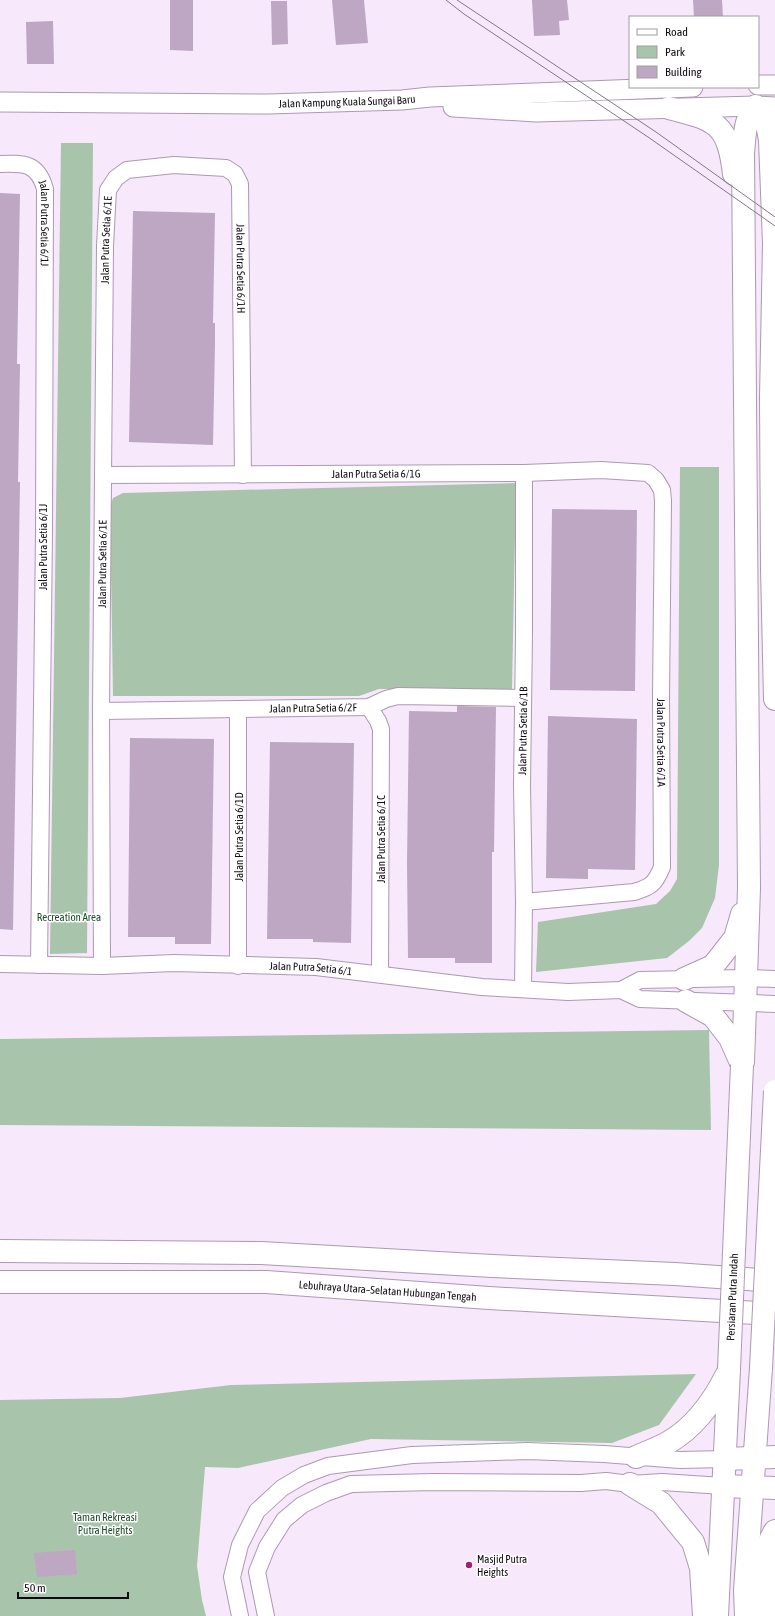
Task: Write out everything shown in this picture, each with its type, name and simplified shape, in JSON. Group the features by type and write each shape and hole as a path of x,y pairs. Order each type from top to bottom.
{"main road":[{"path":"769,103 763,112 766,119 770,140 774,240 771,398 773,511 772,569 775,699"},
{"path":"684,979 713,966 735,938 749,888 743,153 749,113 769,103"},
{"path":"669,108 699,116 719,127 727,138 731,153 744,253"},
{"path":"745,535 757,554 772,569"},
{"path":"746,599 772,569"},
{"name":"Persiaran Putra Indah","path":"717,1616 744,1036 749,888"},
{"path":"686,1001 714,1016 730,1038 742,1065"},
{"path":"746,1616 745,1590 752,1487 765,1457 761,1368 775,1091"},
{"path":"0,1251 261,1253 492,1266 675,1274 775,1281"},
{"name":"Lebuhraya Utara–Selatan Hubungan Tengah","path":"0,1282 266,1282 489,1298 775,1314"},
{"path":"761,1368 775,1406"},
{"path":"636,1457 670,1442 688,1427 706,1409 721,1386 729,1369"},
{"path":"725,1459 765,1457"},
{"path":"630,1484 661,1502 693,1542 701,1568 704,1616"},
{"path":"724,1486 775,1488"},
{"path":"765,1616 766,1559 769,1545 775,1531"}],"street":[{"path":"759,85 775,85"},
{"name":"Jalan Kampung Kuala Sungai Baru","path":"0,102 268,104 402,100 430,97 663,88"},
{"path":"603,90 633,97 719,95 769,103"},
{"path":"402,100 431,105 536,112 769,103"},
{"name":"Jalan Putra Setia 6/1J","path":"0,164 20,163 33,168 42,178 45,189 44,533 39,965"},
{"name":"Jalan Putra Setia 6/1H","path":"127,170 174,165 226,168 235,174 240,184 243,475"},
{"name":"Jalan Putra Setia 6/1E","path":"102,966 101,711 105,246 108,190 116,178 127,170"},
{"name":"Jalan Putra Setia 6/1G","path":"103,475 243,475 391,472 524,473 601,470 648,473"},
{"name":"Jalan Putra Setia 6/1B","path":"523,989 524,902 522,785 524,698 524,473"},
{"name":"Jalan Putra Setia 6/1A","path":"524,902 634,892 647,888 656,881 662,867 661,690 663,501 662,490 656,480 648,473"},
{"name":"Jalan Putra Setia 6/2F","path":"101,711 369,707 386,699 398,696 524,698"},
{"name":"Jalan Putra Setia 6/1C","path":"369,707 381,729 380,974"},
{"name":"Jalan Putra Setia 6/1D","path":"238,709 238,966"},
{"name":"Jalan Putra Setia 6/1","path":"0,964 102,966 174,963 316,967 482,987 568,992 621,990"},
{"path":"621,990 640,980 746,978 775,979"},
{"path":"621,990 640,999 775,1004"},
{"path":"240,1616 232,1577 240,1546 257,1511 282,1488 304,1475 328,1466 412,1455 527,1451 680,1460 725,1459"},
{"path":"266,1616 257,1572 267,1547 284,1520 302,1506 326,1493 351,1484 494,1481 581,1483 606,1481 630,1484 662,1482 724,1486"}],"green space":[{"name":"Recreation Area","path":"61,143 93,143 87,953 50,954"},
{"path":"680,467 719,467 719,865 715,898 702,928 689,941 667,958 536,972 538,922 656,904 670,891 677,879"},
{"path":"516,483 512,689 379,689 359,696 113,696 110,507 113,498 123,493"},
{"path":"709,1030 711,1130 0,1125 0,1039"},
{"name":"Taman Rekreasi Putra Heights","path":"696,1374 659,1425 612,1443 371,1439 238,1468 205,1467 197,1566 206,1616 0,1616 0,1400 120,1398 231,1385"}],"building":[{"path":"170,0 193,0 193,51 170,50"},
{"path":"332,0 364,0 368,43 336,45"},
{"path":"532,0 567,0 569,20 559,21 560,35 534,36"},
{"path":"693,0 722,0 723,16 694,16"},
{"path":"271,1 287,1 288,44 272,45"},
{"path":"53,21 54,64 27,64 26,22"},
{"path":"0,193 20,194 17,364 20,364 18,482 20,482 13,930 0,929"},
{"path":"133,211 215,213 213,445 129,442"},
{"path":"552,509 637,510 635,691 550,690"},
{"path":"457,706 496,707 494,852 492,852 492,963 455,963 455,958 408,958 407,863 409,711 457,712"},
{"path":"548,716 637,719 635,870 588,869 588,879 546,878"},
{"path":"130,738 214,739 211,944 175,944 175,937 128,937"},
{"path":"270,742 354,743 351,943 313,942 313,939 267,939"},
{"path":"75,1550 77,1574 37,1577 34,1553"}],"tram line":[{"path":"446,0 464,14 648,137 775,226"},
{"path":"457,0 656,132 775,217"}],"place":[{"name":"Masjid Putra Heights","path":"469,1565"}]}
